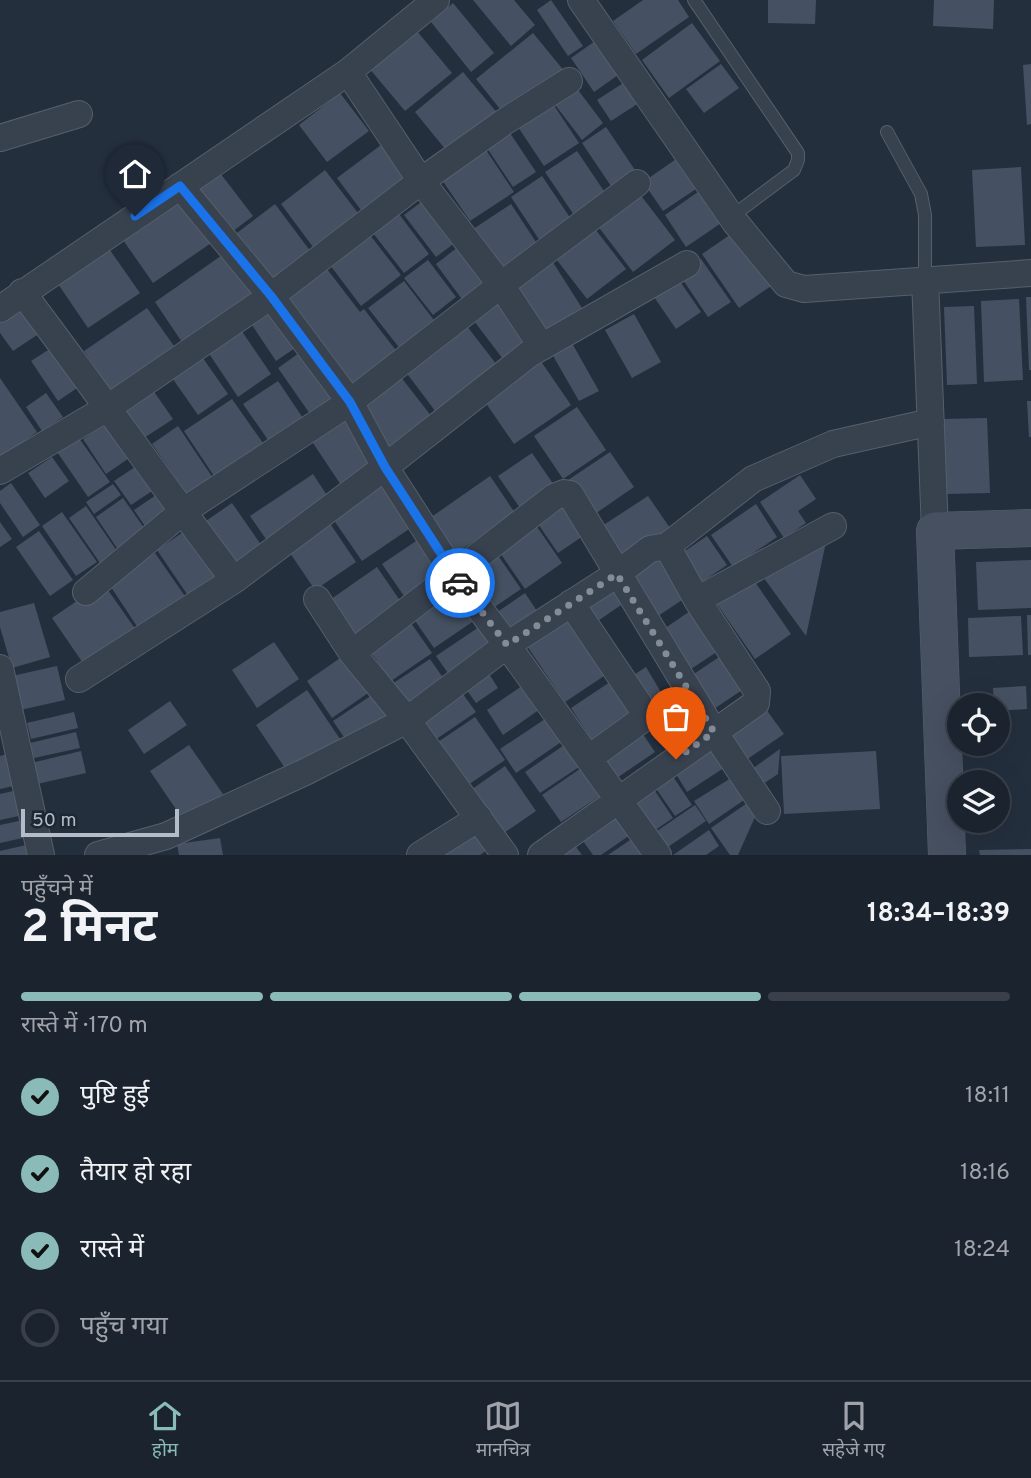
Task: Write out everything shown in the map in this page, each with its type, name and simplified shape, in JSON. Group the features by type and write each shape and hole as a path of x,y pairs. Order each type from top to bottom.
{"street":[{"path":"234,580 182,512 109,407 7,297 180,186 348,72 436,0"},
{"path":"581,0 731,217 786,284 804,289 1031,273"},
{"path":"348,72 421,181 500,285 542,346"},
{"path":"0,471 109,407 271,296 421,181 504,122 569,81"},
{"path":"0,138 79,114"},
{"path":"86,592 182,512 350,402 637,183"},
{"path":"180,186 271,296 350,402 385,467 453,573 658,855"},
{"path":"79,679 234,580 385,467 528,354 687,264"},
{"path":"925,279 947,855"},
{"path":"98,855 166,836 305,772 407,720 507,645 617,574 650,549 667,546 754,479 833,444 931,422"},
{"path":"352,653 554,497 570,494 714,732 768,811"},
{"path":"697,600 833,526"},
{"path":"935,531 1031,528"},
{"path":"541,855 756,703 757,691 697,600 667,546"},
{"path":"317,599 352,653 407,720 505,855"},
{"path":"571,603 647,712 646,718 589,758"},
{"path":"0,668 41,855"},
{"path":"420,855 479,818"}],"lane":[{"path":"694,0 798,153 794,170 731,217"},
{"path":"887,132 921,194 925,215 925,279"}],"building":[{"path":"473,0 514,0 535,25 511,46"},
{"path":"551,0 583,46 568,56 537,10"},
{"path":"643,0 678,0 689,17 636,54 613,21"},
{"path":"768,0 816,0 815,24 768,23"},
{"path":"934,0 994,0 993,29 933,26"},
{"path":"453,3 494,53 471,72 431,22"},
{"path":"692,23 720,61 669,98 642,60"},
{"path":"416,30 452,73 405,111 369,68"},
{"path":"533,33 565,72 508,119 476,79"},
{"path":"598,39 621,73 594,92 571,58"},
{"path":"721,64 739,88 704,113 686,89"},
{"path":"1031,64 1031,124 1027,125 1023,65"},
{"path":"463,72 499,115 450,155 415,112"},
{"path":"628,80 642,101 611,121 597,100"},
{"path":"575,86 603,123 582,140 553,102"},
{"path":"340,93 369,131 327,162 299,125"},
{"path":"553,104 579,143 544,166 518,127"},
{"path":"504,124 536,172 513,187 481,139"},
{"path":"606,127 637,173 613,189 582,143"},
{"path":"385,142 411,177 364,214 337,178"},
{"path":"484,147 514,192 470,221 440,177"},
{"path":"577,151 608,197 576,218 545,172"},
{"path":"682,155 702,185 663,211 643,182"},
{"path":"1021,167 1025,245 976,247 972,170"},
{"path":"217,169 253,216 228,235 192,188"},
{"path":"325,170 358,213 313,247 281,204"},
{"path":"542,176 573,222 542,244 511,197"},
{"path":"705,187 727,219 686,247 665,215"},
{"path":"185,193 217,239 153,283 121,237"},
{"path":"639,193 675,240 633,272 597,225"},
{"path":"428,197 460,239 436,257 404,215"},
{"path":"275,204 311,252 265,286 229,239"},
{"path":"511,204 540,248 500,275 470,231"},
{"path":"399,214 429,254 404,273 373,233"},
{"path":"592,225 626,269 587,299 553,255"},
{"path":"737,230 774,284 739,308 702,254"},
{"path":"370,235 401,275 361,306 330,265"},
{"path":"105,243 140,293 88,328 54,278"},
{"path":"458,247 486,284 464,302 436,264"},
{"path":"228,251 258,294 184,345 155,302"},
{"path":"549,256 587,316 542,340 509,293"},
{"path":"701,259 731,302 708,317 679,274"},
{"path":"428,260 456,297 433,315 404,278"},
{"path":"327,269 360,312 364,309 401,357 358,390 286,300"},
{"path":"675,274 701,312 676,329 650,291"},
{"path":"404,281 440,328 405,355 368,308"},
{"path":"498,297 533,343 506,363 471,317"},
{"path":"1026,297 1031,297 1031,370 1029,370"},
{"path":"1019,299 1023,380 984,382 981,301"},
{"path":"24,304 43,331 13,351 0,333 0,321"},
{"path":"974,306 977,384 947,385 944,307"},
{"path":"147,308 179,353 115,397 84,351"},
{"path":"277,308 301,344 276,361 252,325"},
{"path":"634,314 661,362 632,378 605,330"},
{"path":"463,321 500,369 439,416 402,367"},
{"path":"237,324 271,374 238,397 204,346"},
{"path":"568,336 599,391 579,401 548,347"},
{"path":"56,345 83,384 58,401 31,361"},
{"path":"306,348 338,395 310,414 278,368"},
{"path":"198,351 228,394 198,415 168,372"},
{"path":"538,357 571,405 514,444 481,396"},
{"path":"397,372 432,417 390,449 355,403"},
{"path":"0,378 37,432 0,458"},
{"path":"278,381 307,424 273,447 243,404"},
{"path":"150,386 173,419 144,438 122,406"},
{"path":"46,393 63,417 42,431 26,407"},
{"path":"232,399 265,446 216,479 184,431"},
{"path":"1027,401 1031,401 1031,437 1029,437"},
{"path":"577,407 606,450 563,479 534,436"},
{"path":"346,412 381,462 343,488 309,437"},
{"path":"987,418 990,493 945,494 942,419"},
{"path":"112,420 135,454 106,474 83,439"},
{"path":"178,426 217,484 192,502 152,444"},
{"path":"74,431 110,482 88,497 53,446"},
{"path":"610,452 634,487 592,516 568,480"},
{"path":"532,453 556,488 522,511 498,476"},
{"path":"52,457 69,481 45,498 28,473"},
{"path":"141,463 158,487 131,505 114,481"},
{"path":"313,474 330,500 268,542 250,516"},
{"path":"800,475 816,499 798,511 806,523 784,538 760,502"},
{"path":"490,476 515,513 452,556 427,520"},
{"path":"381,482 412,527 362,561 331,516"},
{"path":"11,483 40,525 23,537 0,503 0,491"},
{"path":"113,484 121,495 94,514 86,502"},
{"path":"162,491 177,513 149,532 134,510"},
{"path":"648,496 670,528 625,559 602,526"},
{"path":"123,498 147,532 119,551 96,517"},
{"path":"564,502 586,534 558,553 536,521"},
{"path":"232,503 266,552 237,572 203,523"},
{"path":"756,504 777,537 733,567 711,535"},
{"path":"86,506 117,551 100,563 69,518"},
{"path":"62,512 97,562 76,576 42,526"},
{"path":"533,521 562,563 525,589 496,547"},
{"path":"0,522 12,539 0,547"},
{"path":"329,522 356,562 315,590 288,550"},
{"path":"192,526 228,579 193,603 157,550"},
{"path":"829,528 806,636 758,570"},
{"path":"39,531 73,580 50,596 16,547"},
{"path":"707,536 727,565 699,584 679,555"},
{"path":"422,537 444,569 404,596 382,564"},
{"path":"155,553 189,602 142,634 109,584"},
{"path":"497,554 521,589 490,610 466,575"},
{"path":"665,556 691,594 652,620 625,582"},
{"path":"1031,560 1031,608 978,610 976,562"},
{"path":"377,567 401,602 348,639 324,604"},
{"path":"748,572 791,634 755,659 712,597"},
{"path":"103,583 136,630 85,666 52,618"},
{"path":"458,583 481,616 434,648 411,615"},
{"path":"611,584 624,603 589,627 576,608"},
{"path":"525,593 537,611 508,631 496,613"},
{"path":"34,603 50,657 12,668 0,627 0,612"},
{"path":"696,607 724,647 685,673 658,633"},
{"path":"567,608 610,672 565,702 527,646"},
{"path":"1027,615 1031,615 1031,655 1028,655"},
{"path":"1021,616 1023,655 969,657 968,618"},
{"path":"411,623 432,653 391,681 370,651"},
{"path":"485,623 498,643 450,676 436,656"},
{"path":"274,642 299,679 257,708 232,670"},
{"path":"728,651 751,684 708,713 685,680"},
{"path":"346,654 371,691 332,718 307,681"},
{"path":"430,659 450,688 412,714 392,684"},
{"path":"57,666 65,700 11,712 3,678"},
{"path":"484,666 498,688 476,703 461,682"},
{"path":"646,667 662,694 644,705 626,680"},
{"path":"616,678 642,715 596,746 571,708"},
{"path":"529,681 546,705 503,735 487,710"},
{"path":"457,686 476,712 432,742 413,716"},
{"path":"678,686 704,724 674,745 648,706"},
{"path":"1026,686 1027,709 1010,710 1010,693 993,693 993,688"},
{"path":"307,690 340,739 289,774 256,725"},
{"path":"372,695 389,720 350,746 333,721"},
{"path":"170,701 187,725 144,754 128,730"},
{"path":"760,701 784,734 746,760 724,726"},
{"path":"74,712 78,728 31,739 27,723"},
{"path":"551,715 567,738 516,773 500,749"},
{"path":"475,717 505,760 465,787 435,744"},
{"path":"638,727 655,752 611,782 594,757"},
{"path":"76,732 80,748 34,758 30,743"},
{"path":"713,738 730,764 687,792 671,766"},
{"path":"570,741 585,763 540,793 525,772"},
{"path":"189,745 223,794 184,821 150,771"},
{"path":"780,749 778,774 763,784 752,769"},
{"path":"81,751 86,773 28,786 23,765"},
{"path":"876,751 880,809 784,814 781,756"},
{"path":"11,753 18,785 0,789 0,756"},
{"path":"587,764 606,792 561,822 542,795"},
{"path":"505,766 536,811 498,837 468,792"},
{"path":"672,775 692,805 675,816 655,787"},
{"path":"736,775 750,796 709,824 694,801"},
{"path":"653,788 673,818 651,833 631,803"},
{"path":"22,789 28,814 0,820 0,794"},
{"path":"753,799 759,808 738,855 730,855 711,828"},
{"path":"695,805 706,821 662,851 651,835"},
{"path":"619,806 636,831 601,855 593,855 578,834"},
{"path":"28,819 32,836 0,843 0,825"},
{"path":"474,824 490,848 480,855 426,855"},
{"path":"709,830 719,846 706,855 673,855"},
{"path":"639,834 653,855 608,855"},
{"path":"220,838 223,855 179,855 177,844"},
{"path":"571,840 582,855 549,855"},
{"path":"35,843 38,855 0,855 0,851"},
{"path":"1031,849 1031,855 980,855 979,850"}],"way so far":[{"path":"460,583 507,645 617,574 714,732 676,759"}],"route":[{"path":"135,216 180,186 271,296 350,402 385,467 460,583"}]}
